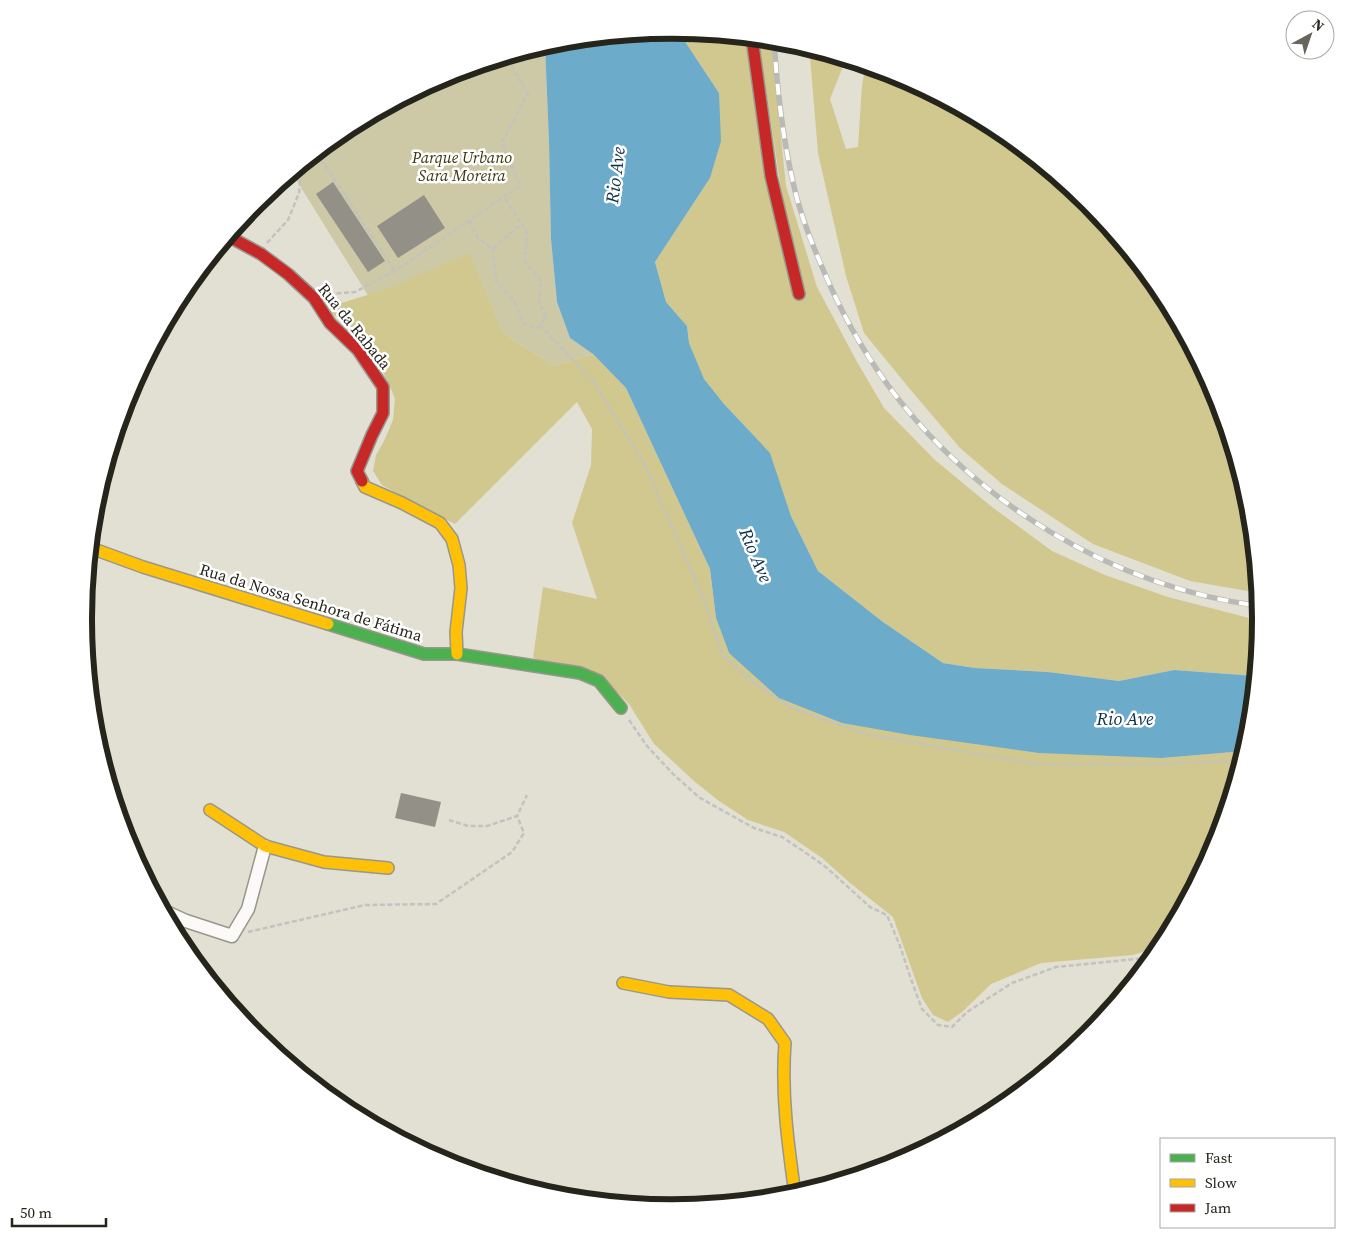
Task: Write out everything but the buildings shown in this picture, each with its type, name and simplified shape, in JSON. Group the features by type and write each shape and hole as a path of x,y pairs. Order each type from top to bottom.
{"street":[{"path":"753,45 771,176 800,294"},
{"name":"Rua da Rabada","path":"234,239 261,254 288,274 311,295 330,323 358,350 383,387 383,413 358,471 365,487 402,503 440,523 452,539 459,565 461,588 456,632 457,654"},
{"name":"Rua da Nossa Senhora de Fátima","path":"96,550 143,567 424,654 457,654 580,673 599,681 621,708"},
{"path":"210,810 266,846 324,862 388,868"},
{"path":"174,915 186,921 232,936 248,909 266,846"},
{"path":"623,983 670,992 730,995 768,1018 785,1043 783,1067 786,1130 794,1186"}],"path":[{"path":"311,295 355,292 395,271 520,186 502,142 528,94 509,63"},
{"path":"320,158 395,271"},
{"path":"261,254 269,241 288,220 299,193 301,174"},
{"path":"469,221 478,238 492,250 496,281 514,301 524,324 538,328 546,318 539,303 541,281 525,262 527,232 504,197"},
{"path":"492,250 522,224"},
{"path":"540,325 592,380 645,465 704,602 722,655 752,681 789,707 866,734 1035,764 1149,764 1235,761"},
{"path":"621,708 647,746 674,775 700,798 754,828 782,837 827,868 870,907 887,915 922,1009 938,1025 952,1026 966,1012 1012,982 1056,967 1143,959"},
{"path":"449,820 468,826 486,826 516,816 527,795"},
{"path":"232,936 365,905 436,904 512,852 524,833 516,816"}],"green space":[{"name":"Parque Urbano Sara Moreira","path":"545,53 551,239 557,302 570,338 593,354 555,366 504,334 469,254 374,305 295,179 319,159 382,116 450,83 486,70"}],"shaded area":[{"path":"683,39 750,44 785,215 759,46 772,48 786,186 817,287 884,408 935,460 992,507 1052,551 1105,575 1168,597 1253,619 1250,676 1174,670 1119,681 1048,672 975,668 943,663 883,622 818,571 791,516 769,453 703,379 689,343 687,326 666,302 655,262 710,178 719,93"},
{"path":"810,57 843,65 830,99 846,149 858,147 865,72 895,83 929,99 963,116 995,137 1055,183 1109,236 1155,297 1175,329 1209,397 1222,432 1242,506 1248,543 1252,592 1190,581 1093,544 1002,484 960,448 914,394 864,333 846,276 818,153"},
{"path":"469,253 504,334 555,366 593,354 626,388 710,569 716,618 729,653 1162,758 1237,752 1222,806 1209,841 1175,909 1148,950 1133,955 1041,963 991,984 962,1012 948,1022 933,1015 922,998 893,917 822,858 784,832 748,820 719,801 694,781 654,744 629,704 605,680 533,658 543,587 597,599 572,523 591,465 592,429 577,402 455,524 382,485 373,471 376,455 393,420 395,399 373,353 332,313 338,304 387,289"}],"water":[{"name":"Rio Ave","path":"683,39 719,93 721,141 710,178 655,262 666,302 687,326 689,343 704,379 724,404 770,453 791,516 818,571 883,622 943,663 975,668 1048,672 1119,681 1174,670 1250,676 1237,752 1162,758 1039,753 910,735 842,723 779,698 729,653 716,618 710,569 626,388 593,354 570,338 557,302 551,239 545,53 597,44 635,40"}],"railway":[{"path":"775,48 778,93 786,147 795,193 809,235 836,298 859,342 887,384 922,427 961,466 1005,502 1051,532 1101,559 1152,580 1206,596 1253,605"}],"traffic: fast":[{"path":"328,624 424,654 457,654 580,673 599,681 621,708"}],"traffic: slow":[{"path":"362,481 365,487 402,503 440,523 452,539 459,565 461,588 456,632 457,654"},
{"path":"96,550 143,567 328,624"},
{"path":"210,810 265,846 324,862 388,868"},
{"path":"623,983 669,992 729,995 768,1019 785,1043 785,1100 794,1186"}],"traffic: jam":[{"path":"753,45 771,176 799,294"},
{"path":"234,239 261,254 288,274 314,298 330,323 358,350 383,387 383,413 357,471 362,481"}]}
